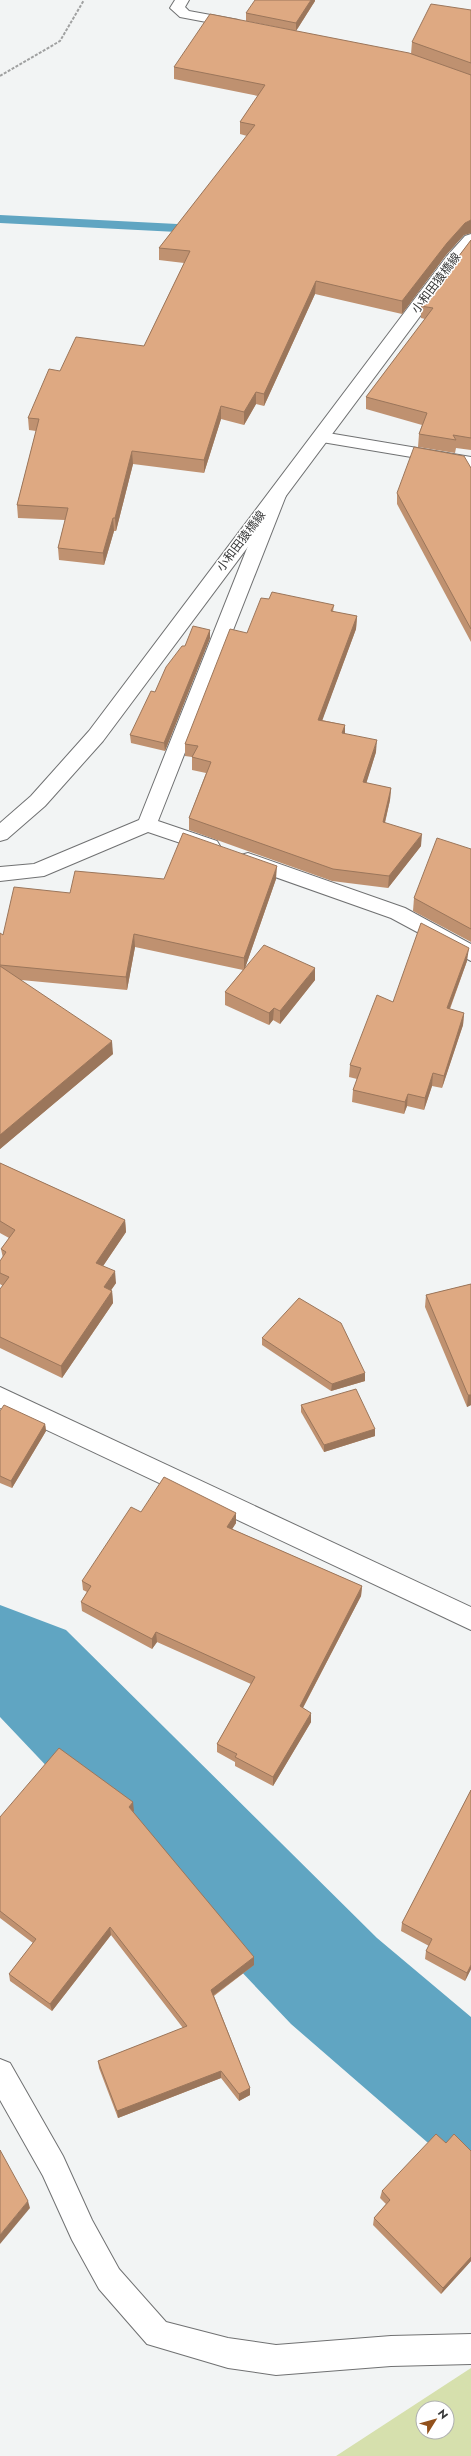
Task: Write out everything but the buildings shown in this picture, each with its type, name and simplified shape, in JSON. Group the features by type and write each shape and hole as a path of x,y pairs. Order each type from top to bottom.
{"street":[{"path":"182,0 177,8 185,14 249,27"},
{"name":"小和田猿橋線","path":"0,834 38,801 96,736 280,488 322,437 453,259 471,239"},
{"path":"322,437 471,462"},
{"path":"147,824 280,488"},
{"path":"0,874 37,871 147,824 398,913 471,954"},
{"path":"0,1397 471,1619"},
{"path":"0,2073 53,2166 82,2230 109,2280 157,2334 228,2353 276,2360 391,2351 471,2349"}],"path":[{"path":"0,76 60,41 84,0"}],"green space":[{"path":"471,2368 471,2456 336,2456 415,2405 415,2440 455,2440 455,2400 422,2400"}],"waterway":[{"path":"0,219 197,229"},
{"path":"0,1656 26,1666 334,1981 471,2098"}]}
